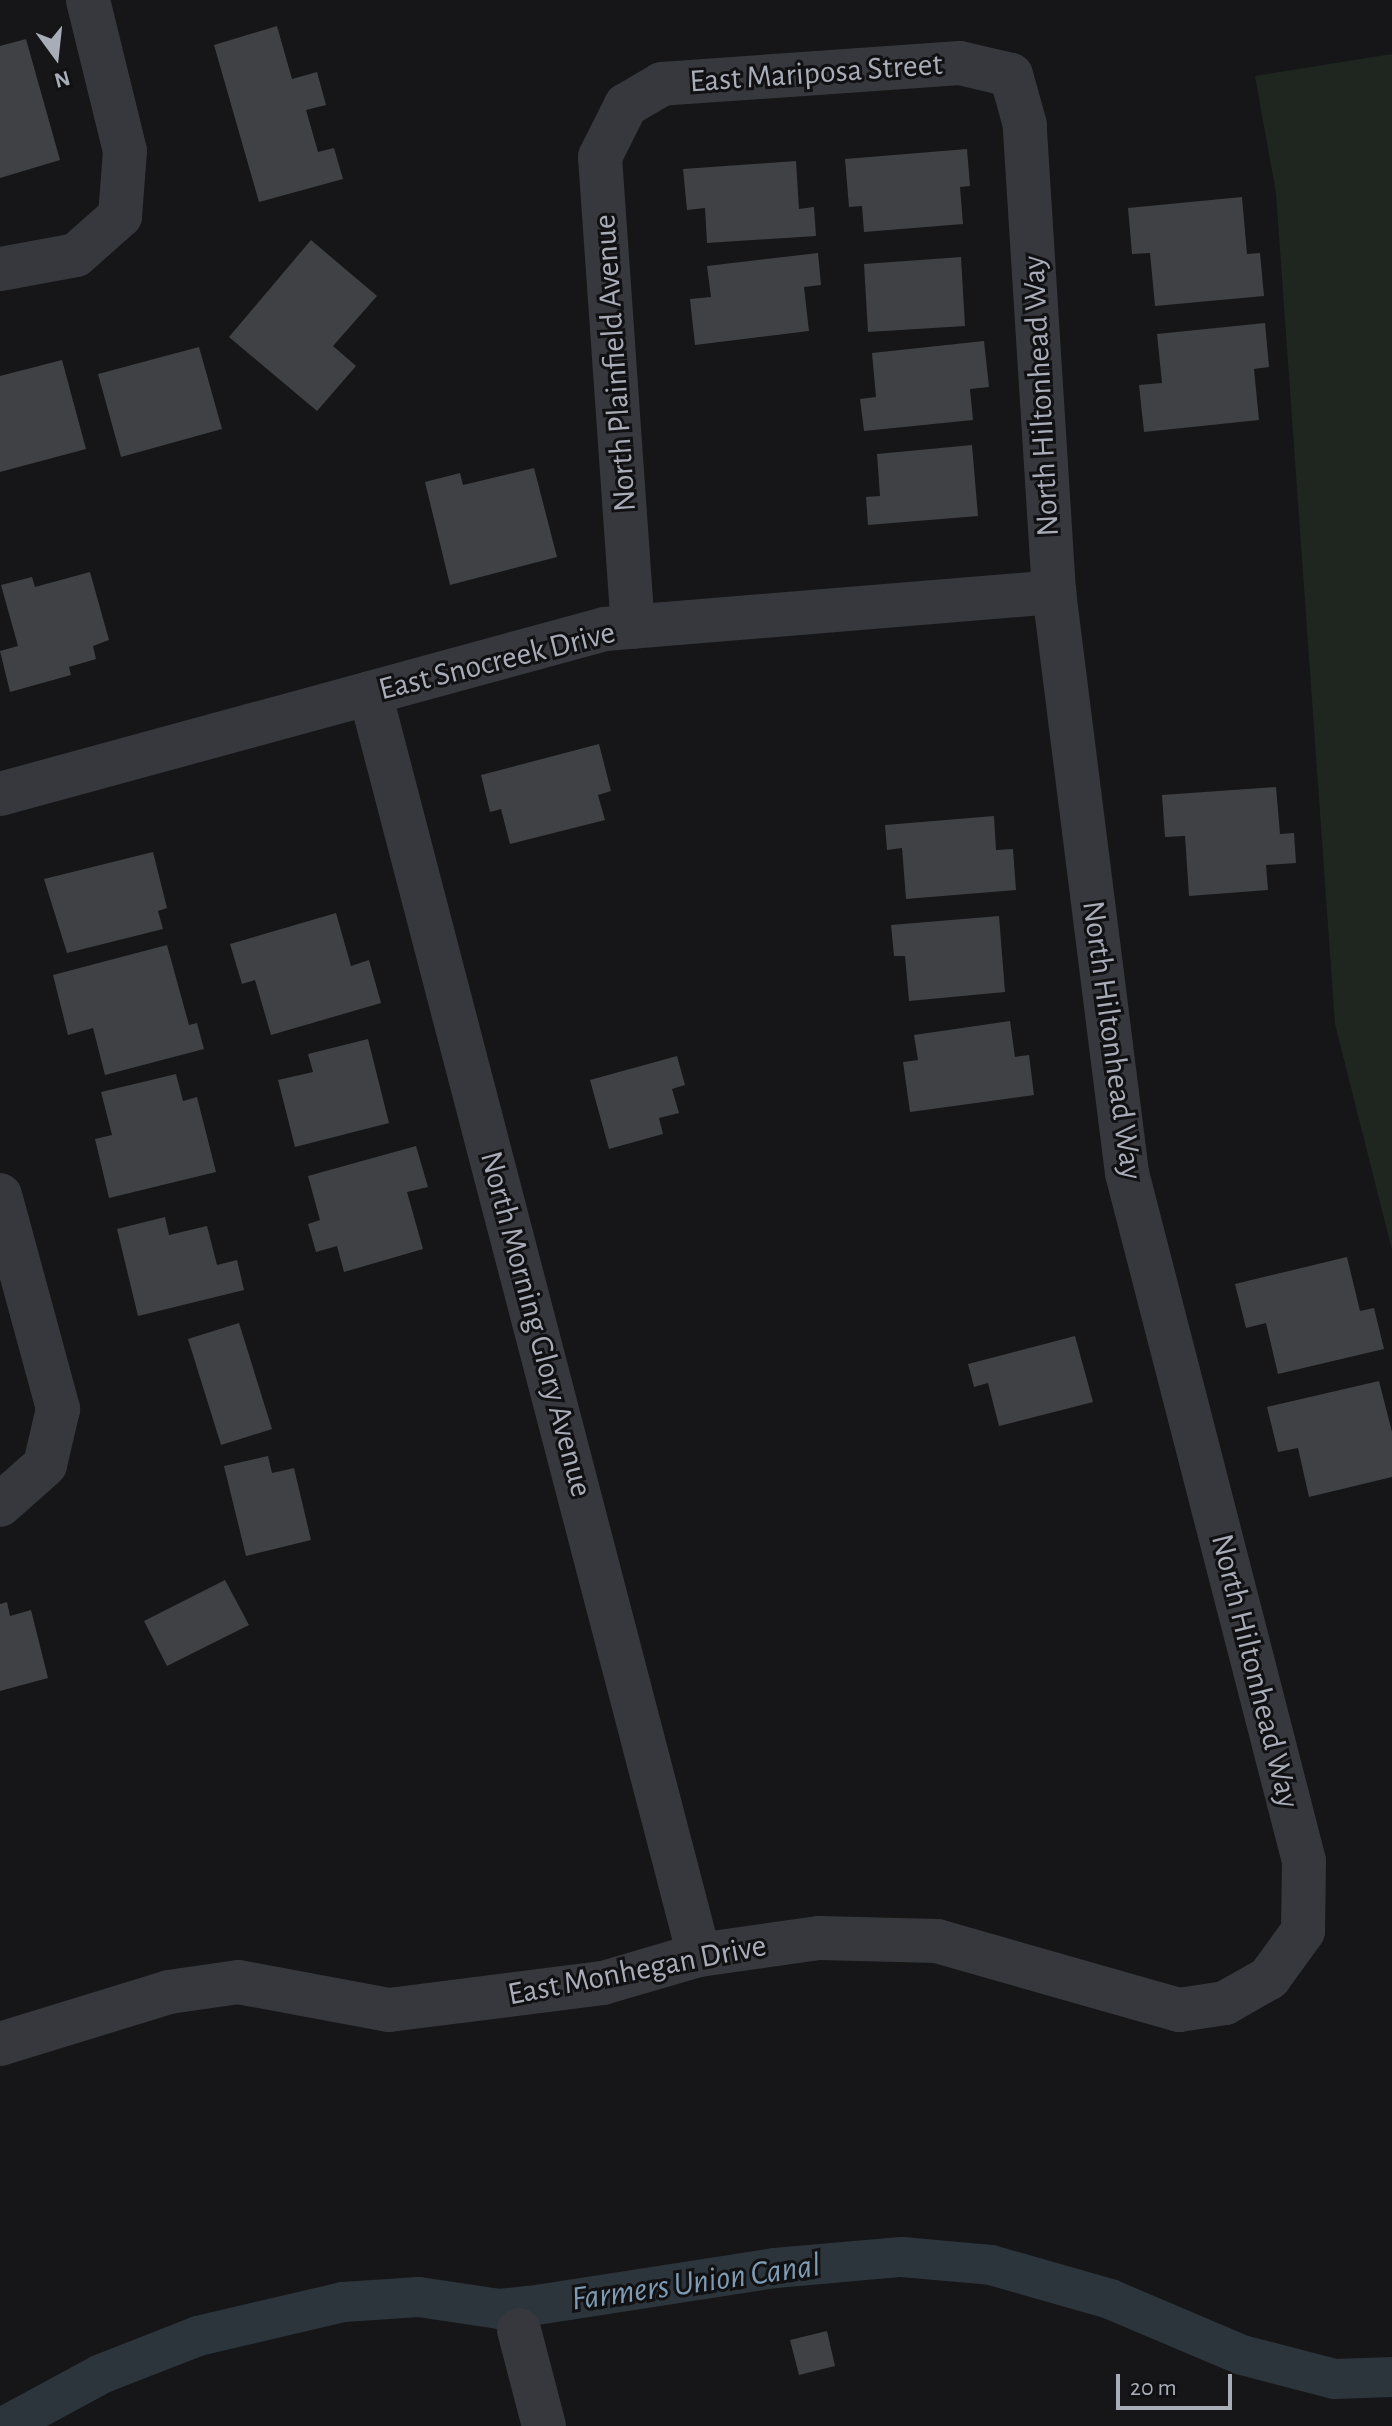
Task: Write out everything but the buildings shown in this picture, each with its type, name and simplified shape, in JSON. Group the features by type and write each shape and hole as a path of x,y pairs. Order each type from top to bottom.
{"street":[{"path":"0,269 76,255 120,216 125,151 88,0"},
{"name":"East Mariposa Street","path":"626,105 662,84 960,63 1011,75"},
{"name":"North Hiltonhead Way","path":"1011,75 1025,125 1054,592 1127,1173 1304,1861 1303,1931 1269,1978"},
{"name":"North Plainfield Avenue","path":"626,105 600,157 633,627"},
{"name":"East Snocreek Drive","path":"0,794 370,693 633,627 1054,592"},
{"name":"North Morning Glory Avenue","path":"370,693 699,1955"},
{"path":"0,1195 58,1409 45,1465 0,1505"},
{"name":"East Monhegan Drive","path":"0,2044 169,1992 238,1982 389,2010 603,1983 699,1955 819,1938 937,1941 1179,2010 1225,2003 1269,1978"},
{"path":"519,2330 544,2426"}],"shaded area":[{"path":"1392,54 1392,1250 1335,1024 1276,193 1255,76"}],"waterway":[{"name":"Farmers Union Canal","path":"5,2426 101,2374 198,2336 343,2302 419,2297 499,2309 775,2268 902,2257 991,2265 1110,2299 1242,2355 1335,2379 1392,2377"}]}
